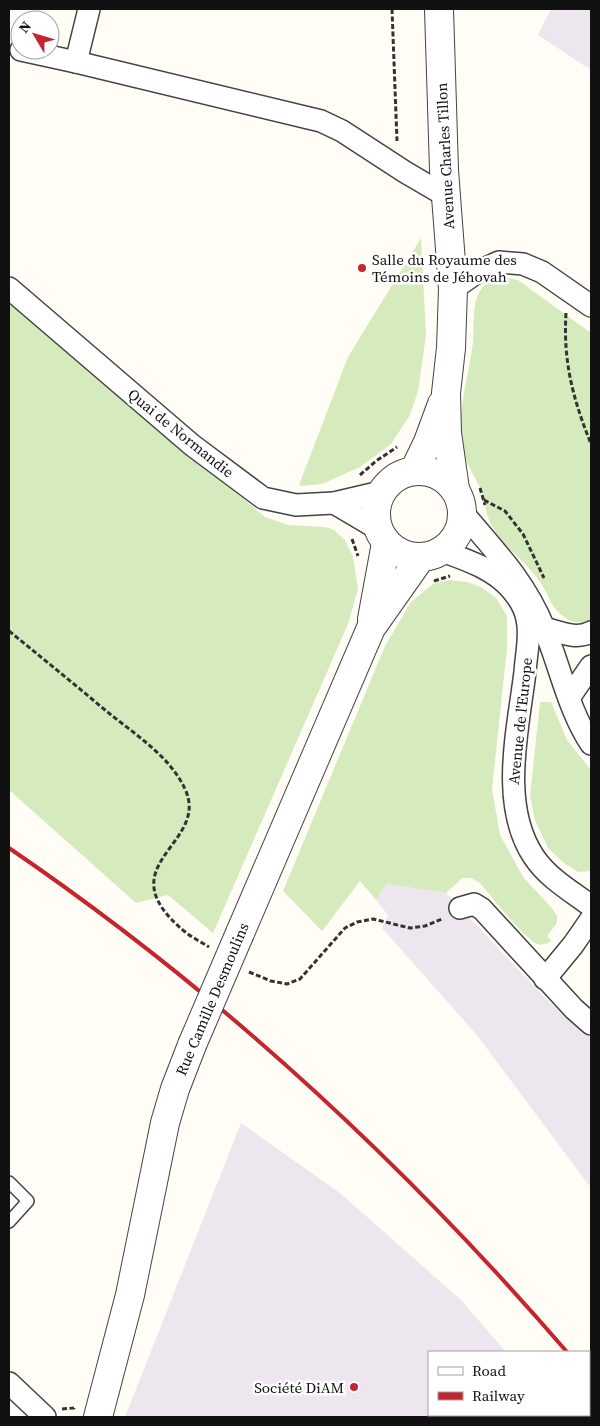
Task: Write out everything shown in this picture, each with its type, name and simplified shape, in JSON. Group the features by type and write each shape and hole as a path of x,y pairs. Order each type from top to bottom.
{"street":[{"path":"76,62 89,9"},
{"name":"Avenue Charles Tillon","path":"439,9 446,196 453,289 451,348 446,394 447,434 459,501"},
{"path":"60,59 321,121 342,131 446,196"},
{"path":"453,289 479,271 499,262 524,264 542,272 591,306"},
{"name":"Quai de Normandie","path":"9,288 192,445 263,498 296,505 334,502 381,492"},
{"name":"Avenue Charles Tillon","path":"414,471 428,442 446,394"},
{"path":"382,536 375,516 376,504 381,492 395,478 404,473 426,471 437,474 447,480 459,501 526,590 544,628 569,698 584,733 591,744"},
{"path":"334,502 382,536 396,551 408,556 432,554 453,541 460,528 459,501"},
{"name":"Rue Camille Desmoulins","path":"371,628 382,536"},
{"name":"Rue Camille Desmoulins","path":"105,1386 130,1295 165,1123 175,1089 192,1045 371,628 432,554"},
{"name":"Avenue de l'Europe","path":"432,554 475,564 495,574 511,588 522,607 527,620 528,644 516,739 513,791 520,831 534,857 549,875 591,906"},
{"path":"544,628 565,634 583,636 591,632"},
{"path":"569,698 591,666"},
{"path":"460,908 474,904 482,909 545,978 591,1024"},
{"path":"545,978 573,946 591,919"},
{"path":"9,1383 45,1417"},
{"path":"89,1417 105,1386"},
{"path":"98,1417 105,1386"}],"lane":[{"path":"9,1182 28,1201 9,1222"}],"path":[{"path":"392,9 397,140 406,172"},
{"path":"568,290 565,327 567,367 580,417 591,444"},
{"path":"9,631 141,739 169,764 179,779 186,791 190,804 188,819 156,869 152,881 156,896 167,913 184,931 214,950"},
{"path":"246,970 271,981 287,984 300,979 345,928 357,922 373,920 410,928 425,926 446,918 460,908"}],"shaded area":[{"path":"551,9 591,9 591,70 538,35"},
{"path":"387,884 446,893 550,1003 591,1038 591,1188 476,1034 382,928 388,915 376,900"},
{"path":"241,1123 340,1193 461,1300 505,1351 428,1351 428,1416 560,1417 125,1417"}],"green space":[{"path":"421,238 426,335 418,391 410,415 391,444 360,467 322,484 299,485 348,357"},
{"path":"497,276 518,280 591,333 591,621 575,622 561,615 554,607 537,577 498,536 490,523 482,493 463,453 461,434 462,407 473,342 475,304 482,288"},
{"path":"9,300 265,517 288,525 325,527 334,530 345,540 353,557 358,589 348,624 213,933 168,895 136,903 9,790"},
{"path":"449,580 467,582 481,587 496,598 507,616 507,648 492,789 500,835 523,877 557,916 557,923 547,936 552,941 541,945 531,940 507,916 480,883 471,878 462,878 446,893 387,884 376,900 360,881 322,931 283,891 385,646 411,602 433,584"},
{"path":"540,702 551,702 567,740 591,770 591,871 578,872 564,863 548,848 535,820 530,796"}],"railway":[{"path":"9,848 161,960 234,1020 304,1082 373,1146 440,1213 566,1351"}],"place":[{"name":"Salle du Royaume des Témoins de Jéhovah","path":"362,268"},
{"name":"Société DiAM","path":"354,1387"}]}
